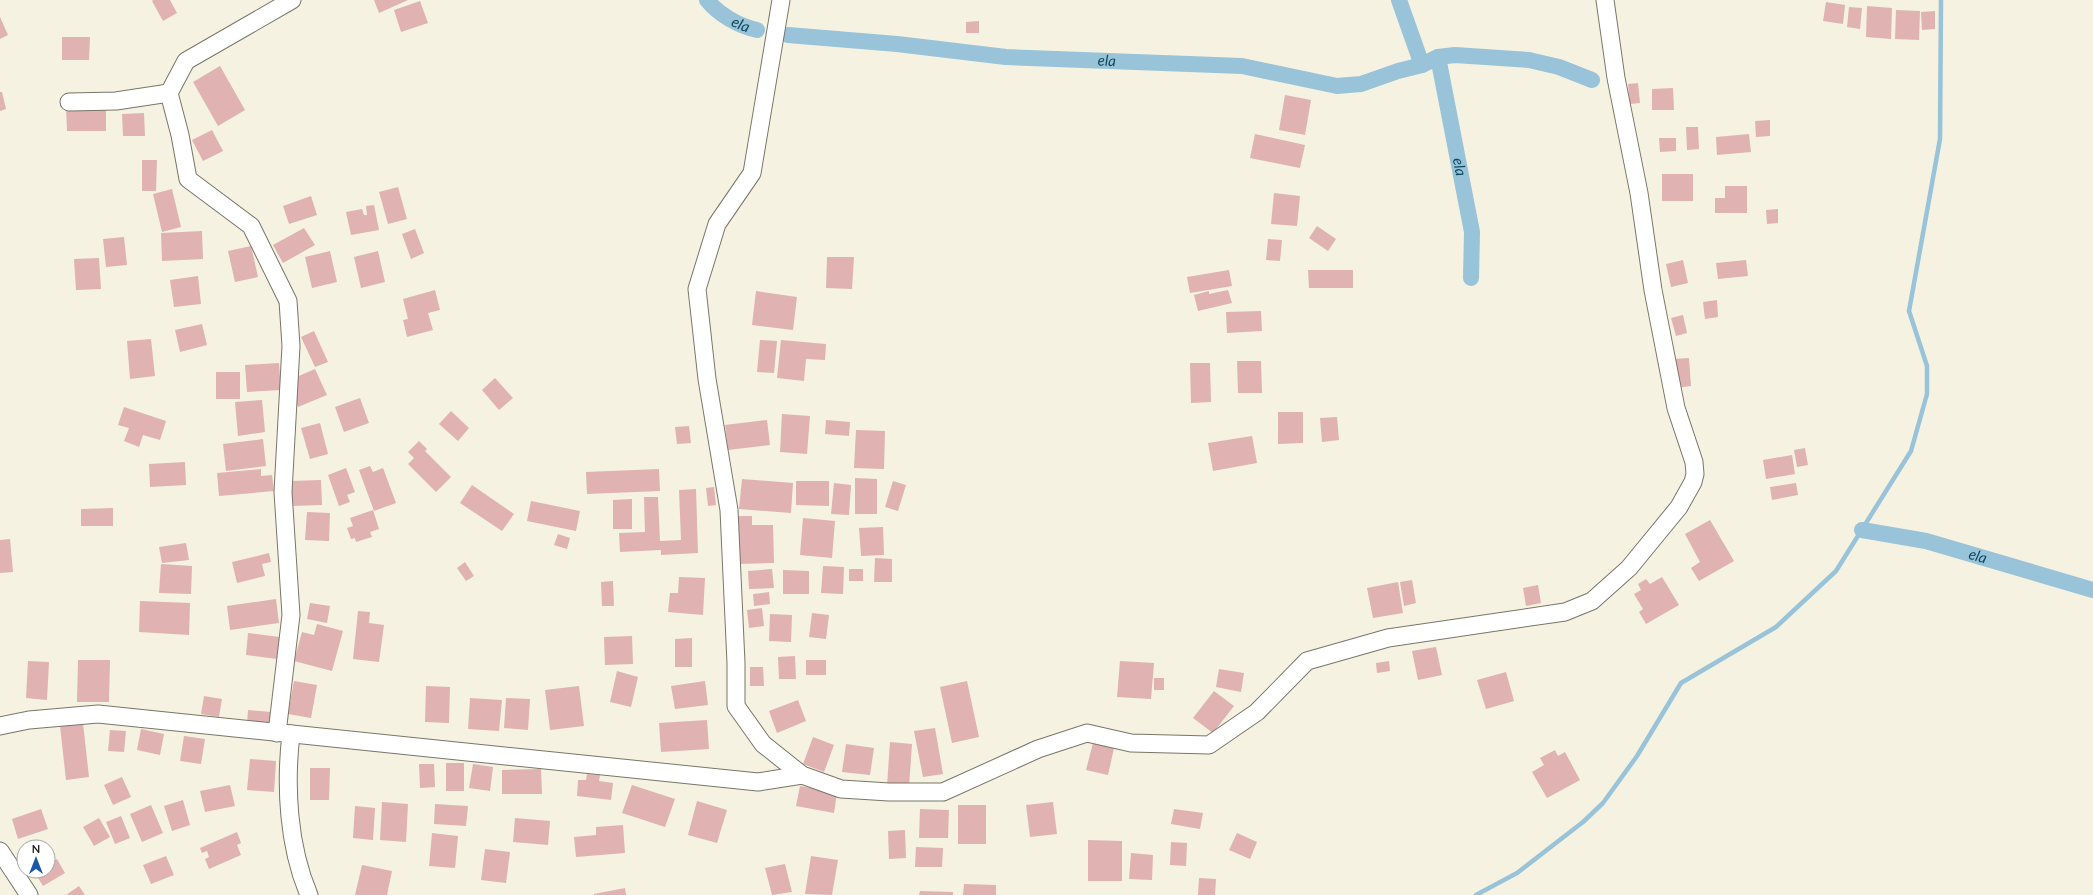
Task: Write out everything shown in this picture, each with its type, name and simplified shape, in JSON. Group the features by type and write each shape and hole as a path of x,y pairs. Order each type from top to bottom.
{"street":[{"path":"292,0 186,61 169,93 180,135 188,179 250,226 288,301 291,346 283,492 291,615 284,733 288,765 292,830 303,881 309,895"},
{"path":"781,0 752,173 717,224 697,289 707,379 729,510 736,663 736,706 763,744 802,775 842,788 888,792 943,792 1038,749 1087,733 1131,743 1209,745 1258,712 1307,661 1388,638 1565,612 1592,601 1628,568 1679,507 1693,482 1695,474 1694,462 1676,408 1653,290 1639,193 1616,78 1605,0"},
{"path":"69,102 116,101 169,93"},
{"path":"0,726 29,720 98,714 758,782 802,775"},
{"path":"0,851 29,895"}],"building":[{"path":"170,0 177,13 163,21 152,1"},
{"path":"374,0 408,0 379,13"},
{"path":"420,1 428,23 401,32 394,10"},
{"path":"1826,2 1845,5 1843,24 1823,21"},
{"path":"1867,6 1892,8 1891,39 1866,37"},
{"path":"1849,7 1862,8 1860,29 1847,27"},
{"path":"1896,10 1920,11 1919,40 1895,39"},
{"path":"1935,11 1935,29 1922,30 1921,12"},
{"path":"0,17 8,35 0,39"},
{"path":"979,21 979,33 966,33 966,22"},
{"path":"62,37 90,37 89,60 62,60"},
{"path":"220,66 245,110 218,126 193,82"},
{"path":"1638,83 1640,103 1630,104 1628,84"},
{"path":"1673,88 1674,110 1652,110 1652,89"},
{"path":"0,92 2,92 6,109 0,111"},
{"path":"1285,95 1311,100 1305,135 1279,130"},
{"path":"106,105 106,131 67,131 66,106"},
{"path":"144,113 145,136 123,136 122,114"},
{"path":"1770,120 1770,136 1756,137 1755,121"},
{"path":"1686,127 1698,127 1699,149 1687,150"},
{"path":"212,130 223,151 203,161 192,140"},
{"path":"1255,134 1305,145 1300,168 1250,158"},
{"path":"1749,134 1751,152 1717,155 1716,137"},
{"path":"1659,138 1676,138 1676,151 1660,152"},
{"path":"142,160 157,160 156,191 142,191"},
{"path":"1662,174 1693,174 1693,201 1662,201"},
{"path":"1725,186 1747,186 1747,213 1715,213 1715,198 1725,198"},
{"path":"398,187 407,219 388,224 379,192"},
{"path":"172,189 181,227 162,232 153,194"},
{"path":"1274,193 1300,196 1297,226 1271,224"},
{"path":"311,196 317,215 289,224 283,206"},
{"path":"374,205 379,230 351,235 346,212 362,209 364,215 367,215 366,206"},
{"path":"1778,209 1778,223 1767,224 1766,210"},
{"path":"1317,226 1336,239 1328,251 1309,238"},
{"path":"304,228 315,245 283,263 273,245"},
{"path":"415,229 424,253 411,259 402,234"},
{"path":"202,231 203,259 162,261 161,233"},
{"path":"124,237 127,265 106,267 103,239"},
{"path":"1268,239 1282,240 1280,261 1266,260"},
{"path":"251,246 258,277 235,282 228,251"},
{"path":"330,251 337,282 312,288 305,257"},
{"path":"378,251 385,282 361,288 354,257"},
{"path":"827,257 854,257 852,289 826,288"},
{"path":"99,258 101,289 76,290 74,259"},
{"path":"1683,260 1688,283 1671,287 1666,264"},
{"path":"1746,260 1748,276 1718,279 1716,263"},
{"path":"1229,270 1232,286 1190,293 1187,277"},
{"path":"1308,270 1353,270 1353,288 1309,288"},
{"path":"198,276 201,304 174,307 170,280"},
{"path":"435,290 440,310 428,313 433,330 407,337 403,320 408,319 403,299"},
{"path":"1228,290 1232,303 1198,311 1194,295 1209,291 1209,294"},
{"path":"756,291 797,297 793,330 752,325"},
{"path":"1717,300 1718,317 1705,319 1703,302"},
{"path":"1261,311 1262,331 1227,333 1226,312"},
{"path":"1683,315 1687,333 1676,336 1671,318"},
{"path":"202,324 207,345 180,352 175,330"},
{"path":"314,331 328,362 315,367 301,337"},
{"path":"151,339 155,376 130,379 127,341"},
{"path":"760,340 777,341 774,373 757,372"},
{"path":"781,340 826,344 825,360 806,359 804,381 777,378"},
{"path":"1689,358 1691,386 1675,388 1673,359"},
{"path":"1237,361 1261,361 1262,393 1238,393"},
{"path":"279,363 281,390 247,392 245,365"},
{"path":"1190,363 1210,363 1211,402 1191,403"},
{"path":"315,369 327,395 298,407 287,381"},
{"path":"216,372 240,372 240,399 216,399"},
{"path":"495,378 513,398 499,410 482,390"},
{"path":"360,398 369,423 344,432 335,407"},
{"path":"262,400 265,432 238,436 235,402"},
{"path":"124,407 166,421 160,440 143,435 139,447 124,441 129,428 118,425"},
{"path":"451,411 469,428 458,441 439,424"},
{"path":"1278,412 1303,412 1303,443 1278,444"},
{"path":"782,414 810,416 807,454 780,452"},
{"path":"1337,417 1339,440 1322,442 1320,418"},
{"path":"767,420 770,445 728,450 725,425"},
{"path":"826,420 850,422 849,436 825,434"},
{"path":"320,423 328,454 310,459 301,428"},
{"path":"689,426 691,443 677,444 675,427"},
{"path":"856,430 885,431 884,469 854,468"},
{"path":"1252,436 1257,463 1213,471 1208,443"},
{"path":"263,439 266,466 226,471 223,444"},
{"path":"419,441 427,449 425,451 451,477 436,492 408,464 414,458 408,452"},
{"path":"1805,448 1808,465 1797,467 1794,450"},
{"path":"1792,455 1795,474 1766,479 1763,460"},
{"path":"185,462 186,485 150,487 149,464"},
{"path":"370,466 373,472 383,468 396,503 374,511 359,470"},
{"path":"346,468 355,492 347,495 350,502 339,506 328,475"},
{"path":"261,469 261,476 272,475 274,491 219,496 217,473"},
{"path":"659,469 660,491 587,494 586,472"},
{"path":"855,478 877,479 877,514 855,514"},
{"path":"742,479 793,483 791,513 739,509"},
{"path":"321,480 322,505 291,506 290,481"},
{"path":"796,481 829,481 829,506 796,505"},
{"path":"893,481 906,485 898,511 885,507"},
{"path":"834,483 851,485 849,515 831,514"},
{"path":"1796,483 1798,495 1772,500 1770,487"},
{"path":"472,485 514,514 502,531 460,503"},
{"path":"714,487 716,505 708,506 706,488"},
{"path":"696,489 698,553 661,555 661,550 620,552 619,533 645,532 644,497 658,497 660,541 681,540 679,490"},
{"path":"632,499 632,529 613,529 613,500"},
{"path":"531,501 580,511 576,531 527,521"},
{"path":"113,508 113,526 81,526 81,509"},
{"path":"373,510 379,529 370,532 372,537 356,542 355,538 351,539 347,528 353,526 350,518"},
{"path":"307,512 330,513 329,541 305,540"},
{"path":"736,516 752,516 752,525 773,525 774,563 737,564"},
{"path":"803,518 835,521 832,558 800,555"},
{"path":"1710,520 1734,561 1699,581 1691,568 1700,562 1685,534"},
{"path":"883,527 884,555 861,556 859,528"},
{"path":"558,534 570,538 567,549 554,545"},
{"path":"10,539 13,572 0,573 0,540"},
{"path":"186,543 189,560 162,563 159,547"},
{"path":"269,553 271,562 262,564 265,576 237,583 232,562"},
{"path":"875,558 892,559 892,582 874,582"},
{"path":"465,562 474,576 466,581 457,568"},
{"path":"161,564 192,566 191,594 159,593"},
{"path":"823,566 844,567 843,594 821,593"},
{"path":"772,569 774,588 749,589 748,571"},
{"path":"849,569 863,569 863,581 849,581"},
{"path":"783,570 809,571 809,594 783,594"},
{"path":"679,577 705,578 703,615 668,612 670,593 678,593"},
{"path":"1662,577 1679,605 1646,624 1639,612 1643,609 1634,594 1641,590 1638,584 1646,579 1650,584"},
{"path":"1412,580 1416,603 1404,606 1400,582"},
{"path":"613,581 614,606 602,606 601,582"},
{"path":"1398,582 1403,613 1373,618 1367,588"},
{"path":"1538,585 1541,603 1526,606 1523,588"},
{"path":"769,592 770,604 754,606 753,594"},
{"path":"276,599 279,623 230,630 227,606"},
{"path":"140,601 190,603 189,635 139,632"},
{"path":"310,603 330,606 327,623 307,619"},
{"path":"762,608 764,626 749,628 747,610"},
{"path":"358,611 370,612 369,623 384,625 379,662 353,659"},
{"path":"812,613 829,615 826,639 809,637"},
{"path":"770,614 792,615 791,642 769,641"},
{"path":"317,624 343,631 332,671 294,661 302,632 314,635"},
{"path":"248,633 280,637 277,659 246,655"},
{"path":"632,636 633,664 605,665 604,637"},
{"path":"692,638 692,667 675,667 675,639"},
{"path":"1436,647 1442,675 1418,680 1412,651"},
{"path":"795,656 796,679 779,679 778,657"},
{"path":"78,660 110,660 109,702 77,702"},
{"path":"806,660 826,660 826,675 806,675"},
{"path":"28,661 49,662 47,700 26,698"},
{"path":"1120,661 1154,663 1151,699 1117,697"},
{"path":"1389,661 1390,671 1377,673 1376,663"},
{"path":"750,667 763,667 764,686 750,686"},
{"path":"1219,669 1244,673 1241,692 1216,687"},
{"path":"617,671 638,677 631,707 610,702"},
{"path":"1506,672 1514,701 1486,709 1477,680"},
{"path":"1154,678 1164,678 1164,690 1154,690"},
{"path":"294,681 317,685 311,718 288,714"},
{"path":"705,681 708,705 675,709 671,686"},
{"path":"967,681 979,737 952,743 940,687"},
{"path":"426,686 450,687 449,723 425,722"},
{"path":"579,686 584,726 550,730 545,690"},
{"path":"1214,691 1234,706 1213,733 1193,718"},
{"path":"204,696 222,699 219,717 201,714"},
{"path":"470,698 502,700 499,731 468,729"},
{"path":"506,698 530,699 528,730 504,728"},
{"path":"798,700 806,721 777,733 769,711"},
{"path":"248,710 271,712 269,726 247,724"},
{"path":"707,720 709,749 661,752 659,723"},
{"path":"83,723 89,777 66,780 60,726"},
{"path":"935,728 943,774 923,777 914,731"},
{"path":"141,729 164,734 160,755 137,750"},
{"path":"110,730 126,731 124,752 108,751"},
{"path":"184,736 205,739 201,764 180,761"},
{"path":"813,737 834,745 824,772 803,764"},
{"path":"890,742 912,744 909,787 887,786"},
{"path":"1093,743 1114,748 1108,775 1086,770"},
{"path":"846,744 874,748 870,775 842,772"},
{"path":"1555,750 1558,756 1565,752 1580,780 1547,798 1532,772 1544,765 1540,758"},
{"path":"250,759 276,761 274,792 247,790"},
{"path":"446,763 464,763 464,791 446,791"},
{"path":"419,764 434,764 435,787 420,788"},
{"path":"473,764 493,767 490,791 469,788"},
{"path":"310,768 330,768 329,800 310,800"},
{"path":"541,769 542,794 502,794 502,770"},
{"path":"587,774 600,775 599,781 613,783 611,800 577,796 578,780 586,780"},
{"path":"122,777 131,797 113,805 104,785"},
{"path":"230,785 235,806 205,812 200,791"},
{"path":"632,785 675,799 665,827 622,813"},
{"path":"800,786 837,793 834,813 796,806"},
{"path":"183,800 190,825 172,831 164,806"},
{"path":"697,801 727,810 717,843 688,835"},
{"path":"382,802 408,804 406,842 380,840"},
{"path":"1053,802 1057,834 1030,837 1026,805"},
{"path":"435,804 468,806 466,826 434,824"},
{"path":"151,805 163,833 142,842 130,814"},
{"path":"958,805 986,805 986,844 958,844"},
{"path":"355,806 375,808 373,840 353,838"},
{"path":"41,809 48,829 18,839 12,819"},
{"path":"920,809 949,810 948,838 919,838"},
{"path":"1174,809 1203,813 1200,829 1171,824"},
{"path":"121,816 130,838 115,844 106,822"},
{"path":"99,818 110,837 94,846 83,827"},
{"path":"515,818 550,821 548,845 513,842"},
{"path":"623,825 625,853 576,857 574,837 596,835 596,827"},
{"path":"905,830 906,858 889,859 888,831"},
{"path":"237,832 241,843 237,845 241,855 209,869 205,859 209,857 207,851 202,853 200,848"},
{"path":"432,833 458,836 455,868 429,866"},
{"path":"1237,833 1257,842 1250,859 1229,850"},
{"path":"1088,840 1122,841 1122,881 1088,881"},
{"path":"1171,842 1187,843 1186,866 1170,865"},
{"path":"916,847 943,848 942,867 915,867"},
{"path":"485,849 510,852 506,883 481,880"},
{"path":"1131,853 1153,855 1152,880 1129,879"},
{"path":"166,856 174,875 151,884 143,865"},
{"path":"811,856 838,860 832,895 805,894"},
{"path":"57,859 65,873 56,878"},
{"path":"785,864 792,892 772,895 765,868"},
{"path":"362,865 392,871 387,895 355,895"},
{"path":"1199,878 1216,879 1215,895 1198,895"},
{"path":"39,879 55,879 43,886"},
{"path":"964,884 996,885 996,895 963,895"},
{"path":"79,886 85,895 66,895"},
{"path":"625,888 626,895 594,895 594,894"},
{"path":"920,891 953,892 953,895 919,895"}],"waterway":[{"name":"ela","path":"707,0 723,15 743,26 757,30"},
{"name":"ela","path":"1399,0 1422,65"},
{"path":"1476,895 1517,873 1583,822 1603,803 1637,756 1681,683 1776,627 1836,571 1911,451 1927,394 1927,366 1909,311 1940,139 1941,0"},
{"name":"ela","path":"788,35 897,44 1006,57 1242,66 1337,86 1361,84 1398,71 1422,65 1438,57 1455,55 1529,60 1559,67 1592,80"},
{"name":"ela","path":"1438,57 1472,232 1471,278"},
{"name":"ela","path":"1862,530 1926,541 2093,590"}]}
